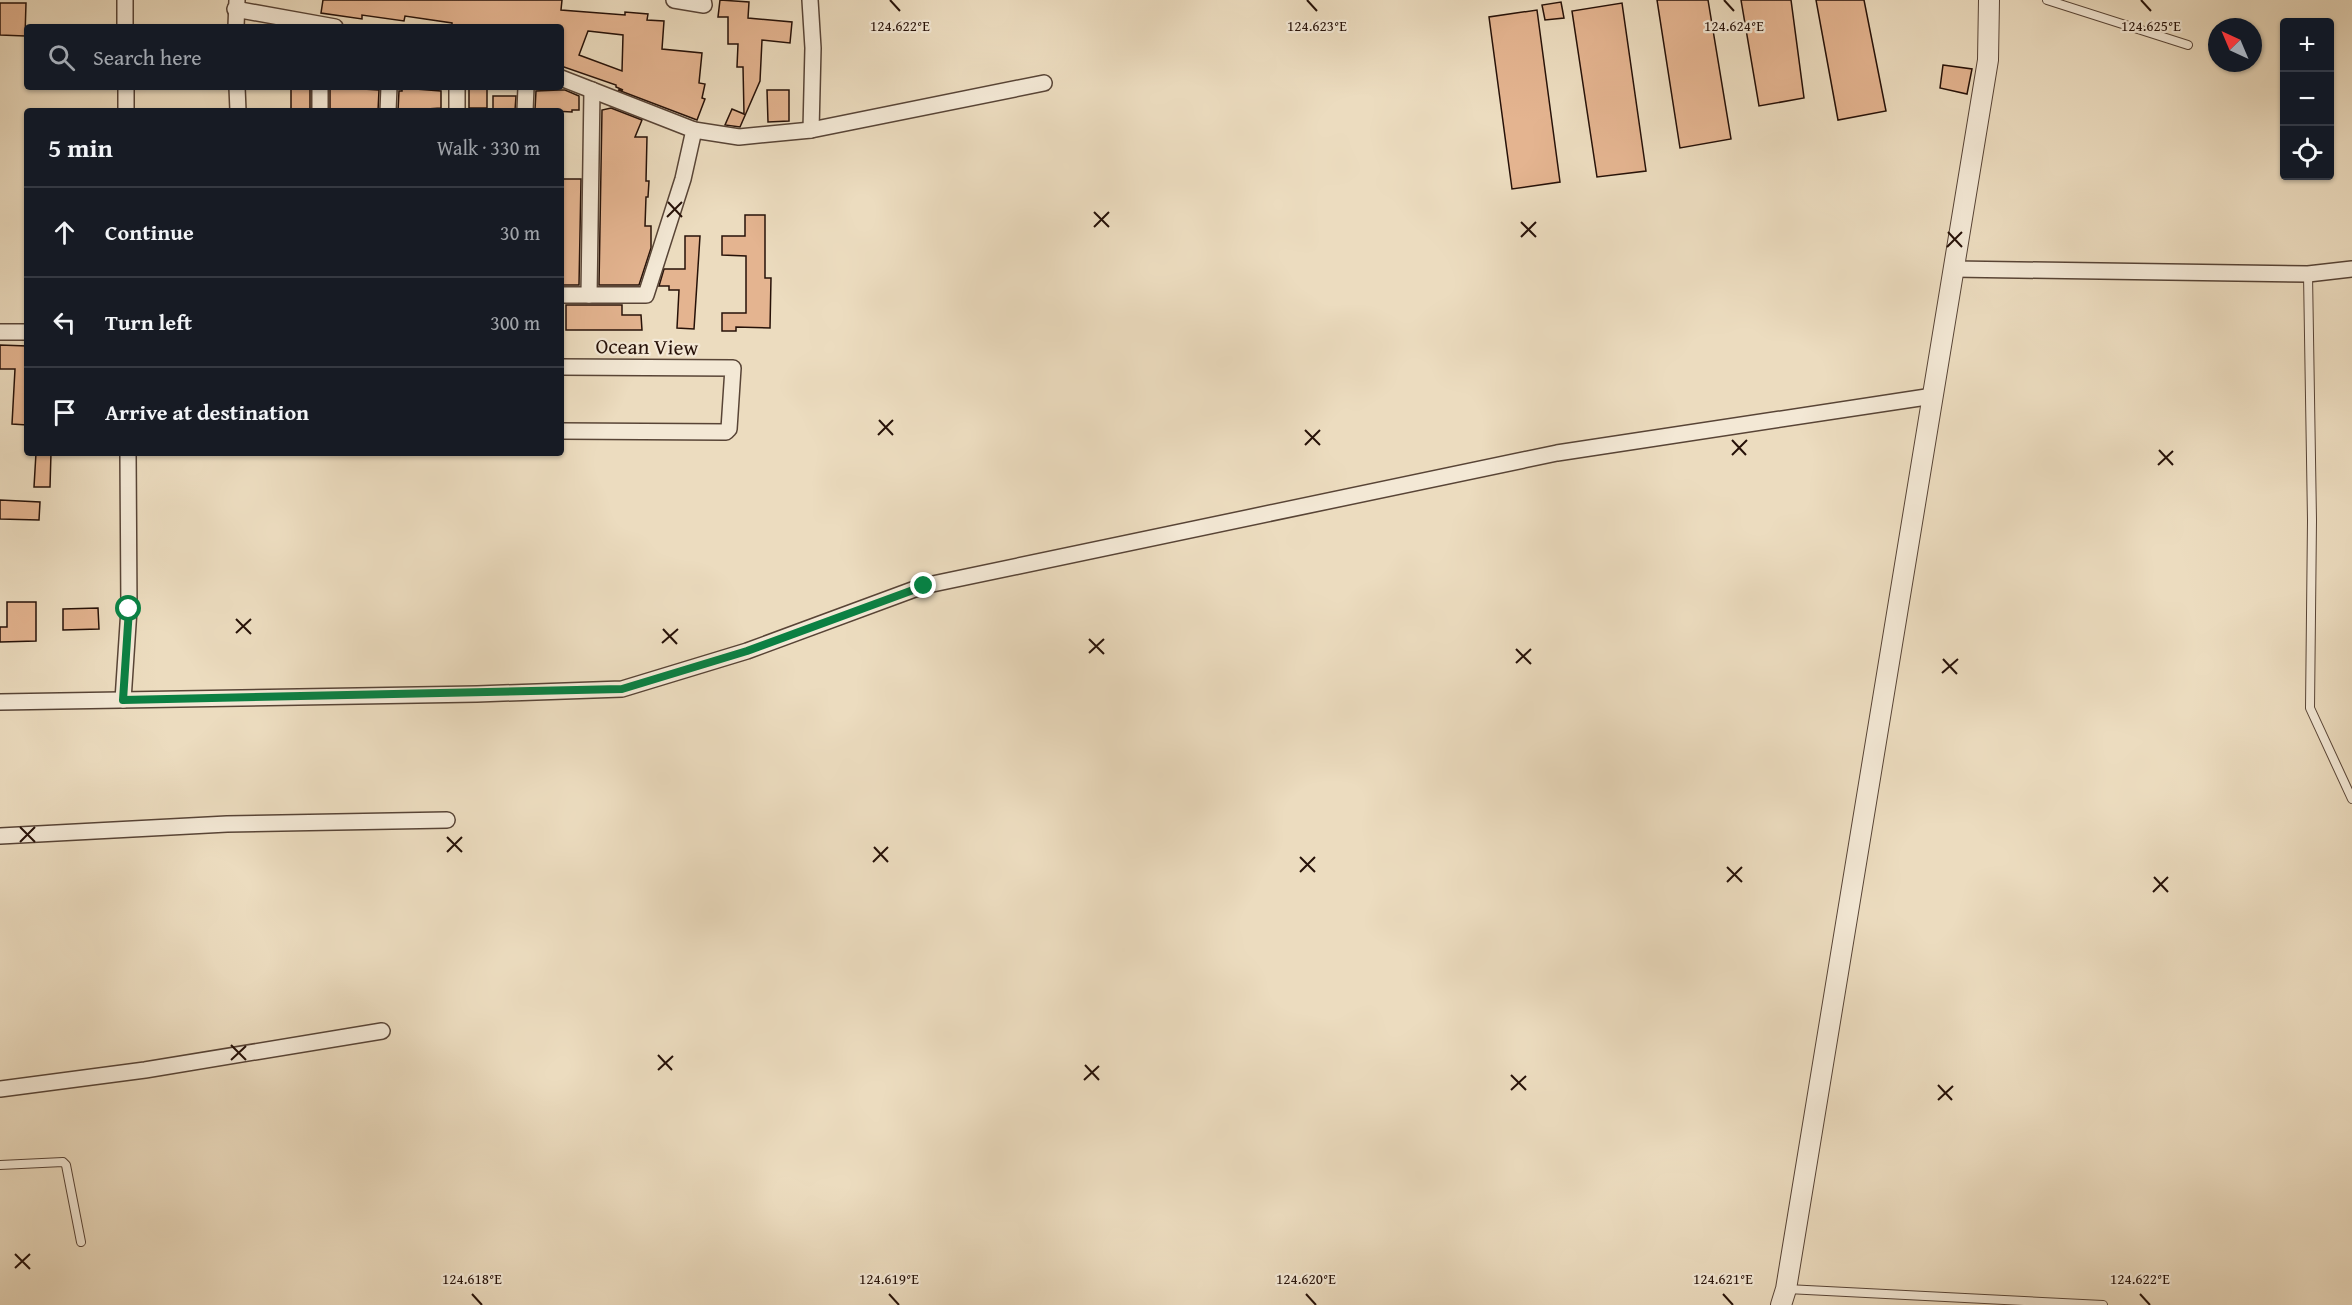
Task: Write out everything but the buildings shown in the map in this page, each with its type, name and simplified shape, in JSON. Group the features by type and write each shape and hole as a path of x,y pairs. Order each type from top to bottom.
{"street":[{"path":"125,0 125,24"},
{"path":"674,0 704,5 703,0"},
{"path":"810,0 813,48 811,130"},
{"path":"1784,1297 1988,60 1989,0"},
{"path":"236,24 236,4 312,24"},
{"path":"564,79 694,130 739,137 811,130 1044,83"},
{"path":"126,90 126,108"},
{"path":"237,90 238,108"},
{"path":"320,90 320,108"},
{"path":"388,108 389,90"},
{"path":"457,90 457,108"},
{"path":"525,108 526,90"},
{"path":"589,295 592,90"},
{"path":"564,295 646,295 683,178 694,130"},
{"path":"1953,270 2308,274 2352,269"},
{"path":"0,332 24,332"},
{"name":"Ocean View","path":"564,367 733,368 729,429 726,432 564,431"},
{"path":"0,702 622,689 747,651 924,586 1557,453 1933,396"},
{"path":"123,700 129,609 128,456"},
{"path":"0,836 227,824 447,820"},
{"path":"0,1089 145,1070 382,1031"}],"lane":[{"path":"2046,0 2188,45"},
{"path":"2308,274 2312,520 2310,708 2352,799"},
{"path":"0,1165 63,1162 66,1165 81,1242"},
{"path":"1784,1297 2103,1305"}],"route":[{"path":"129,609 123,700 477,694 622,689 747,651 924,586"}]}
